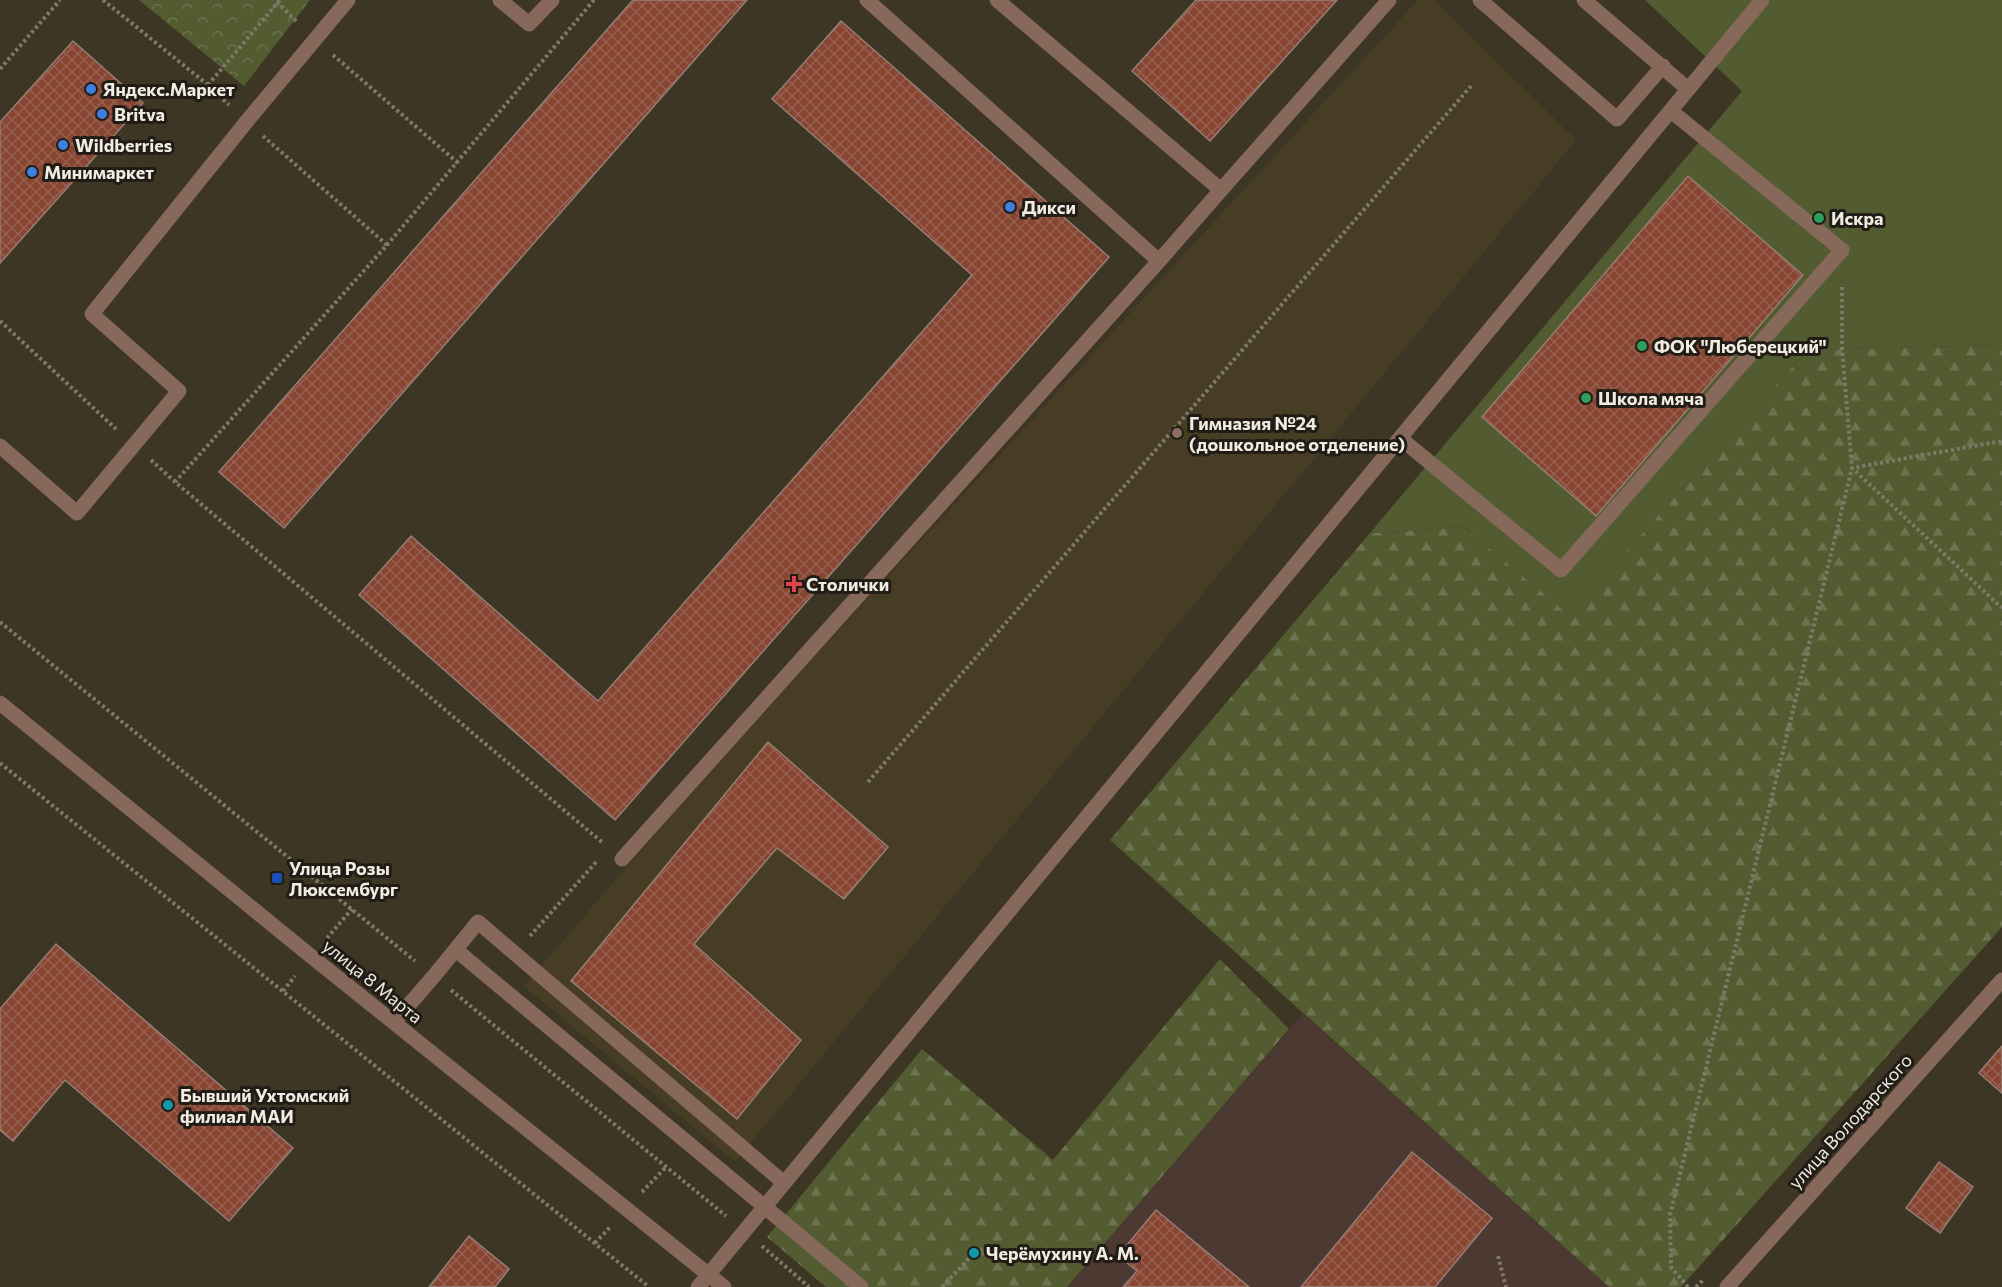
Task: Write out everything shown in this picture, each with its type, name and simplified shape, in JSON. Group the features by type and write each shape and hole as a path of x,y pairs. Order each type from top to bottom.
{"street":[{"path":"0,446 77,513 179,391 92,314 348,0"},
{"path":"500,0 529,24 552,0"},
{"path":"867,0 1159,261"},
{"path":"997,0 1221,190"},
{"path":"622,859 1159,261 1389,0"},
{"path":"1480,0 1617,119 1663,66"},
{"path":"1584,0 1688,89"},
{"path":"698,1287 1762,0"},
{"path":"1400,438 1561,570 1842,250 1671,111"},
{"name":"улица 8 Марта","path":"0,703 724,1287"},
{"path":"394,1022 477,922 784,1184"},
{"path":"456,950 861,1287"},
{"name":"улица Володарского","path":"1728,1287 2002,980"}],"path":[{"path":"0,69 60,0"},
{"path":"175,482 458,163 594,0"},
{"path":"208,85 278,1 316,40 458,163"},
{"path":"868,782 1471,86"},
{"path":"1688,1287 1671,1267 1670,1215 1852,468 1842,349 1842,250"},
{"path":"0,321 175,482 622,859"},
{"path":"1852,468 2002,441"},
{"path":"1852,468 2002,608"},
{"path":"0,622 745,1231 809,1287"},
{"path":"0,763 649,1287"},
{"path":"514,953 608,848"},
{"path":"942,1287 974,1253"},
{"path":"1498,1256 1506,1287"}],"shaded area":[{"name":"Гимназия №24 (дошкольное отделение)","path":"1418,0 1435,0 1576,140 735,1162 524,986 711,769"},
{"path":"1303,1014 1609,1287 1067,1287"}],"green space":[{"path":"139,0 310,0 244,86"},
{"name":"Искра","path":"1645,0 2002,0 2002,345 1807,350 1569,615 1464,527 1370,533 1742,91"},
{"path":"2002,345 2002,927 1681,1287 1609,1287 1110,840 1370,533 1464,527 1569,614 1807,350"},
{"path":"1220,959 1289,1029 1067,1287 826,1287 767,1237 922,1049 1053,1160"}],"building":[{"path":"633,0 747,0 284,528 219,472"},
{"path":"1196,0 1337,0 1210,141 1132,71"},
{"path":"841,21 1109,257 615,820 359,595 411,536 598,701 972,275 772,99"},
{"path":"73,41 143,103 0,263 0,122"},
{"name":"ФОК \"Люберецкий\"","path":"1688,176 1803,275 1596,516 1482,417"},
{"path":"768,742 888,847 844,899 777,848 694,944 801,1040 737,1119 571,981"},
{"name":"Бывший Ухтомский филиал МАИ","path":"56,944 293,1148 229,1221 65,1080 13,1141 0,1130 0,1009"},
{"path":"2002,1046 2002,1093 1979,1073"},
{"path":"1412,1152 1492,1218 1435,1287 1301,1287"},
{"path":"1939,1162 1973,1187 1940,1233 1906,1208"},
{"path":"1156,1210 1249,1287 1123,1287 1137,1271 1118,1256"},
{"path":"469,1236 509,1269 495,1287 429,1287"}],"place":[{"name":"Яндекс.Маркет","path":"91,89"},
{"name":"Britva","path":"102,114"},
{"name":"Wildberries","path":"63,145"},
{"name":"Минимаркет","path":"32,172"},
{"name":"Дикси","path":"1010,207"},
{"name":"Искра","path":"1819,218"},
{"name":"ФОК \"Люберецкий\"","path":"1642,346"},
{"name":"Школа мяча","path":"1586,398"},
{"name":"Гимназия №24 (дошкольное отделение)","path":"1177,433"},
{"name":"Столички","path":"794,584"},
{"name":"Улица Розы Люксембург","path":"277,878"},
{"name":"Бывший Ухтомский филиал МАИ","path":"168,1105"},
{"name":"Черёмухину А. М.","path":"974,1253"}]}
